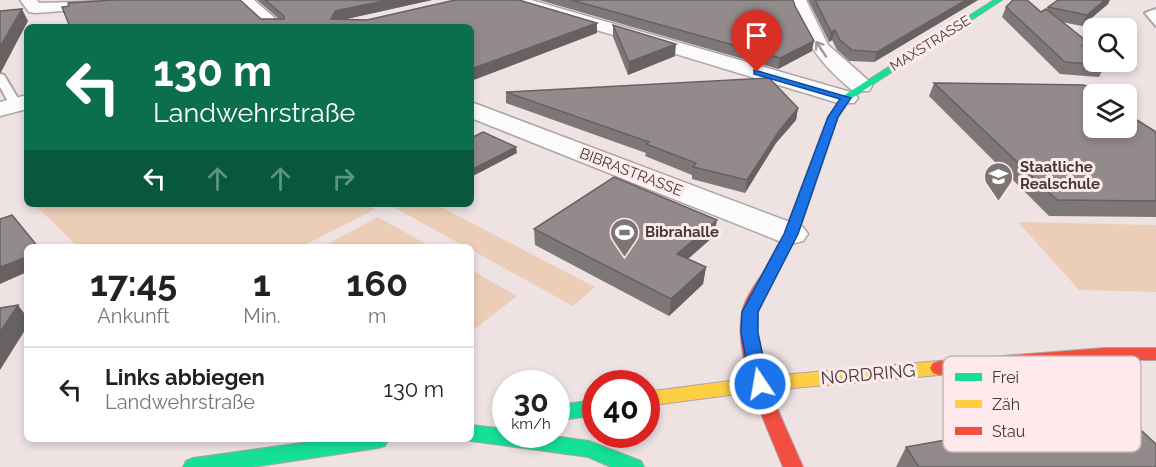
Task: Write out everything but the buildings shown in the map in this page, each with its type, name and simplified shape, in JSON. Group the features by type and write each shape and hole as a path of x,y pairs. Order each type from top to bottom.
{"street":[{"path":"27,7 143,0"},
{"path":"244,0 272,24"},
{"path":"513,0 853,92"},
{"path":"798,0 807,26 820,50 853,92"},
{"name":"MAXSTRASSE","path":"853,92 999,0"},
{"path":"793,467 790,453 760,384 750,333 750,312 791,234 833,117 853,92"},
{"name":"BIBRASTRASSE","path":"474,111 791,234"},
{"name":"NORDRING","path":"1081,356 1156,354"},
{"name":"NORDRING","path":"660,397 760,384 943,368"},
{"path":"474,425 492,422"},
{"path":"474,433 589,449 634,467"},
{"path":"193,467 364,442"}],"lane":[{"path":"1156,12 1149,13 1156,22"},
{"path":"0,77 14,105"}],"shaded area":[{"path":"37,207 372,207 375,209 307,244 75,244"},
{"path":"393,207 441,207 595,287 573,306 474,251 474,244 461,244"},
{"path":"378,217 426,244 328,244"},
{"path":"1018,222 1156,225 1156,292 1079,290"},
{"path":"474,272 517,296 474,330"}],"traffic: fast":[{"path":"771,271 791,234 833,117 846,98 999,0"},
{"path":"570,411 582,409"},
{"path":"474,433 589,449 634,467"},
{"path":"193,467 364,442"}],"traffic: slow":[{"path":"660,397 760,384 939,368"}],"traffic: jam":[{"path":"771,271 750,312 751,347 763,390 793,467"},
{"path":"1080,356 1156,354"},
{"path":"939,368 943,368"}],"place":[{"name":"Staatliche Realschule","path":"999,202"},
{"name":"Bibrahalle","path":"624,258"}],"route":[{"path":"757,72 846,98 833,117 791,234 750,312 750,333 760,384"}]}
